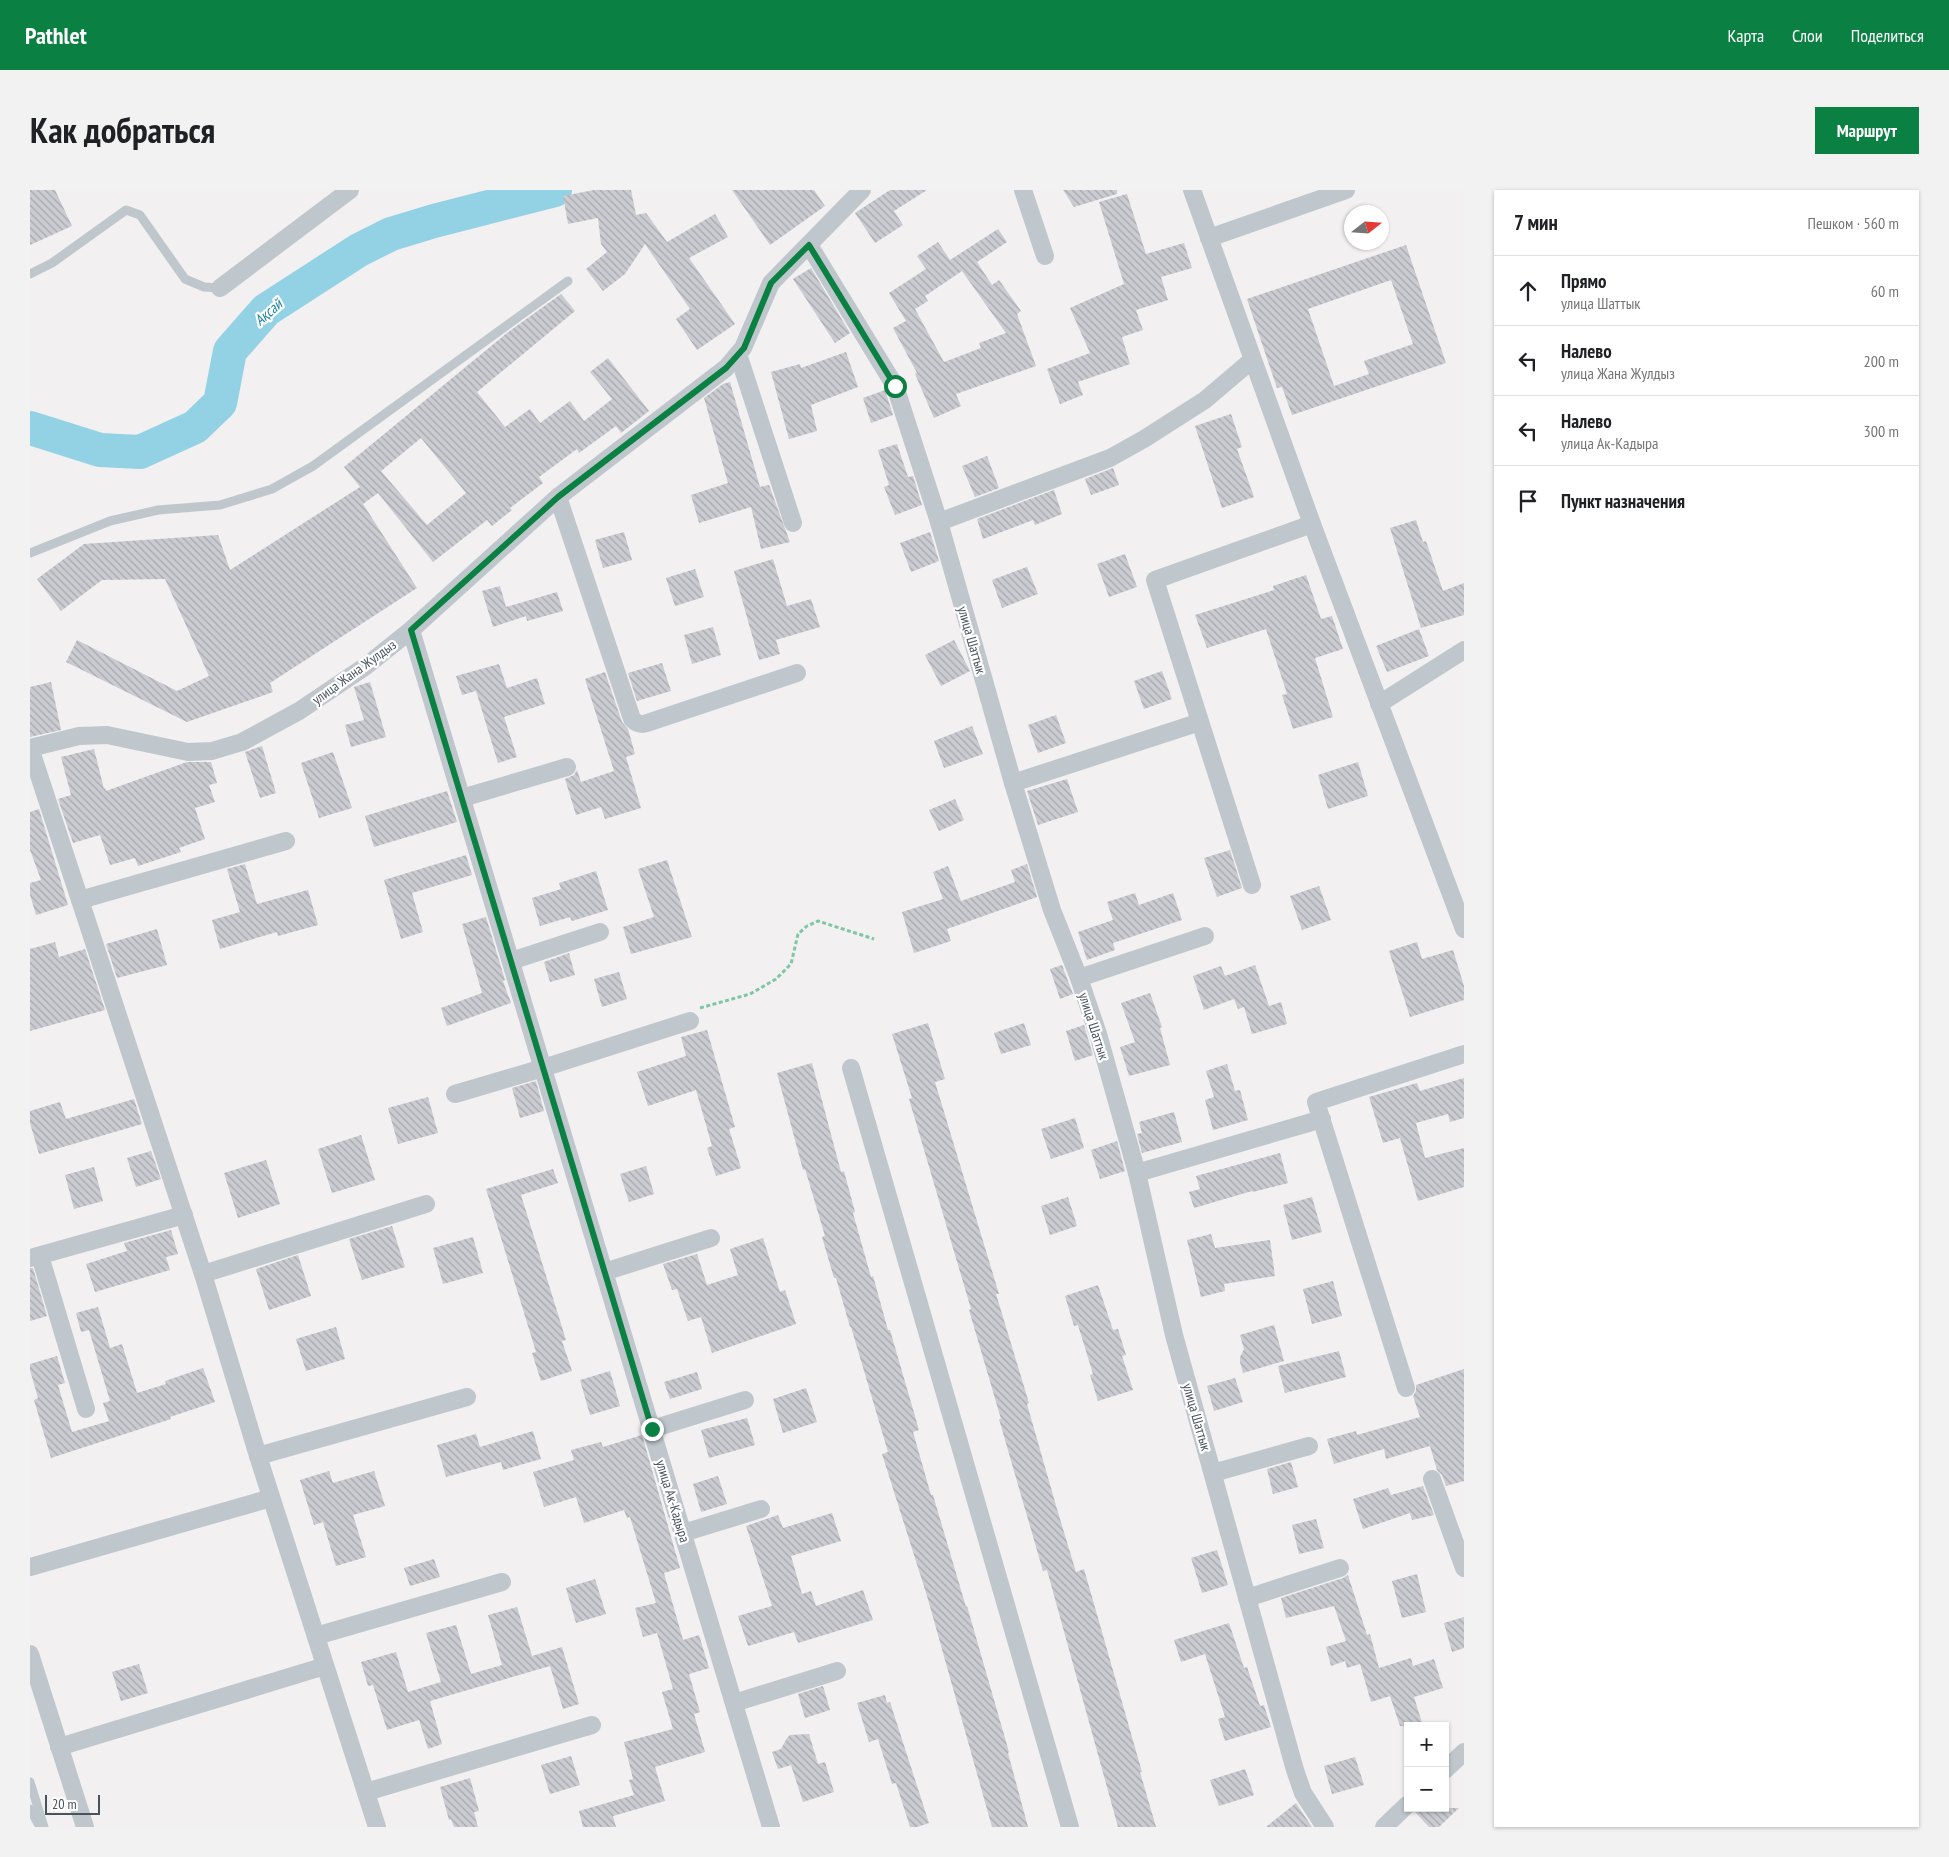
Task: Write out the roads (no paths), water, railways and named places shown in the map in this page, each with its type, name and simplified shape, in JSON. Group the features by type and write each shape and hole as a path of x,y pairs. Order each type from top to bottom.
{"street":[{"path":"220,288 350,190"},
{"name":"улица Жана Жулдыз","path":"30,748 79,736 106,735 188,752 212,751 242,742 299,711 366,666 411,630 558,497 726,368 744,348 771,283 862,190"},
{"path":"1023,190 1045,256"},
{"path":"1192,190 1312,524 1464,929"},
{"path":"1208,238 1346,190"},
{"name":"улица Шаттык","path":"809,245 895,386 939,522 1013,783 1052,910 1098,1034 1137,1173 1174,1335 1294,1770 1303,1793 1325,1827"},
{"path":"738,354 792,523"},
{"path":"939,522 1110,458 1144,439 1204,400 1252,360"},
{"path":"558,497 634,721 642,724 647,723 797,673"},
{"path":"1252,885 1154,580 1312,524"},
{"name":"улица Ак-Кадыра","path":"411,630 771,1827"},
{"path":"1379,704 1464,650"},
{"path":"1013,783 1200,722"},
{"path":"30,748 203,1274 271,1498 377,1827"},
{"path":"462,798 567,767"},
{"path":"80,900 286,841"},
{"path":"511,961 600,932"},
{"path":"1078,978 1205,936"},
{"path":"455,1094 690,1021"},
{"path":"1406,1388 1316,1102 1464,1054"},
{"path":"851,1068 1070,1827"},
{"path":"1137,1173 1322,1119"},
{"path":"203,1274 426,1204"},
{"path":"86,1409 35,1257 184,1215"},
{"path":"604,1272 711,1238"},
{"path":"258,1456 467,1397"},
{"path":"652,1429 745,1400"},
{"path":"1213,1473 1309,1446"},
{"path":"1432,1479 1464,1568"},
{"path":"30,1567 271,1498"},
{"path":"683,1533 761,1509"},
{"path":"1247,1598 1340,1568"},
{"path":"316,1636 502,1582"},
{"path":"30,1654 85,1827"},
{"path":"59,1747 325,1666"},
{"path":"734,1703 837,1671"},
{"path":"366,1792 592,1725"},
{"path":"1448,1767 1464,1752"},
{"path":"1384,1827 1404,1808"}],"lane":[{"path":"30,274 52,263 126,210 140,215 185,279 204,287 220,288"},
{"path":"30,553 110,521 158,510 220,505 272,489 313,466 568,282"},
{"path":"30,1782 44,1827"},
{"path":"30,1809 40,1827"}],"waterway":[{"name":"Ақсай","path":"30,428 100,450 140,452 195,427 220,403 230,351 266,310 359,250 391,234 555,190"}]}
